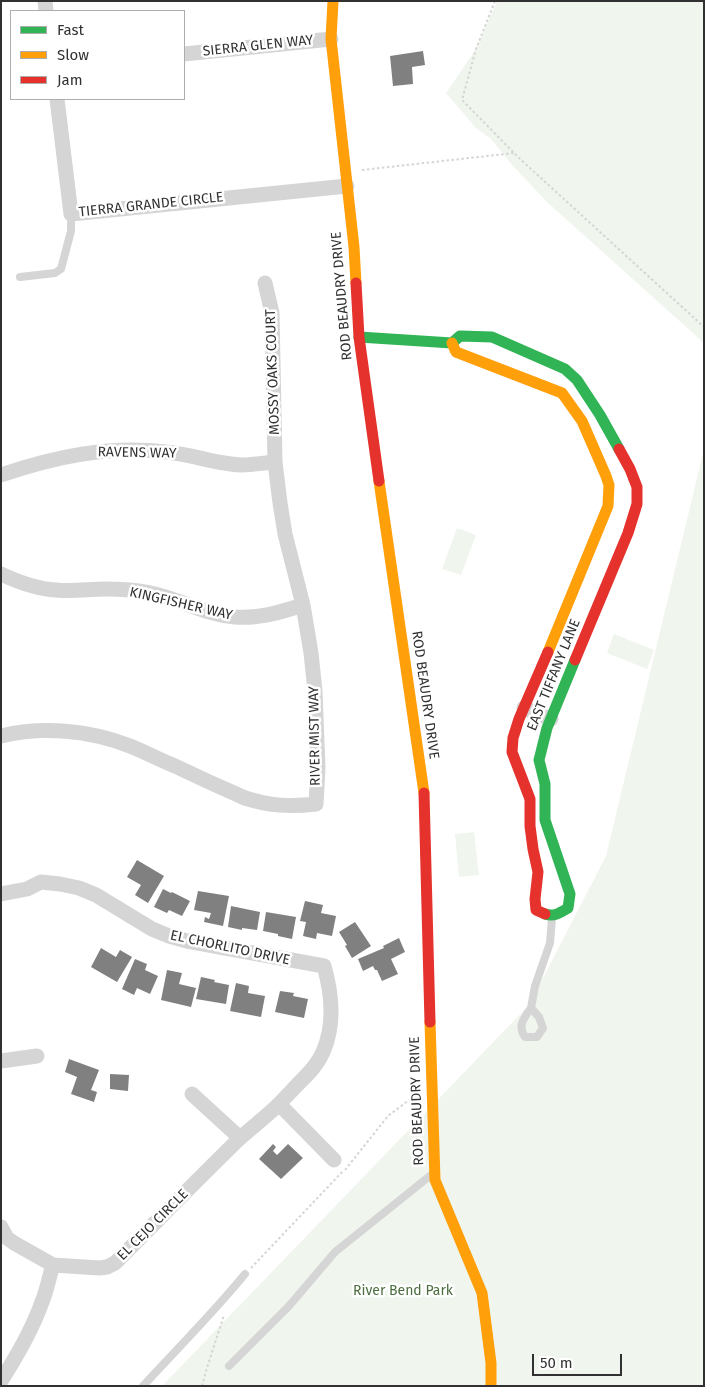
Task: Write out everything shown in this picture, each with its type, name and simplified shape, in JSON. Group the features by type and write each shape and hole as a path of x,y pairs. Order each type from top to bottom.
{"street":[{"name":"ROD BEAUDRY DRIVE","path":"333,1 331,39 354,247 359,337 424,795 434,1180 482,1293 491,1363 491,1386"},
{"name":"SIERRA GLEN WAY","path":"185,54 331,39"},
{"name":"TIERRA GRANDE CIRCLE","path":"57,100 71,214 347,179"},
{"name":"MOSSY OAKS COURT","path":"265,283 272,313 275,462"},
{"name":"EAST TIFFANY LANE","path":"359,337 452,343 460,336 492,337 565,369 577,380 600,415 630,469 637,488 637,504 628,533 551,719 539,760 545,784 545,820 570,894 568,908 552,916 545,916 536,910 534,898 538,872 530,826 530,799 512,752 519,719 608,506 610,485 582,422 562,393 456,352 452,343"},
{"name":"RAVENS WAY","path":"1,475 56,458 91,452 128,450 188,454 241,465 275,462"},
{"name":"RIVER MIST WAY","path":"1,736 35,731 83,733 129,746 245,798 280,806 316,804 318,749 311,653 303,605 285,534 275,462"},
{"name":"KINGFISHER WAY","path":"1,574 34,587 53,590 105,589 150,593 219,615 236,617 271,614 303,605"},
{"path":"524,708 551,719"},
{"name":"EL CHORLITO DRIVE","path":"1,894 27,889 42,882 79,888 113,904 135,920 169,936 324,966"},
{"name":"EL CEJO CIRCLE","path":"1,1227 7,1238 53,1265 99,1268 107,1267 114,1263 240,1138 279,1104 310,1072 324,1049 329,1032 331,998 324,966"},
{"path":"1,1061 36,1056"},
{"path":"192,1094 240,1138"},
{"path":"279,1104 339,1165"},
{"path":"1,1381 16,1358 32,1327 43,1301 53,1265"}],"lane":[{"path":"20,277 55,273 61,269 71,231 71,214"},
{"path":"531,1008 535,986 550,943 552,916"},
{"path":"229,1366 289,1306 335,1252 434,1172"},
{"path":"143,1386 215,1310 246,1274"}],"path":[{"path":"495,1 476,49 462,100 514,153 704,327"},
{"path":"347,179 514,153"},
{"path":"246,1274 339,1165 388,1116 431,1083"},
{"path":"202,1386 225,1311"}],"green space":[{"path":"497,1 704,1 704,343 547,202 512,165 491,139 476,128 446,93 476,49"},
{"name":"River Bend Park","path":"704,449 704,1386 162,1386 529,1005 606,856"},
{"path":"457,528 476,535 461,575 442,569"},
{"path":"614,634 654,650 647,669 607,653"},
{"path":"474,832 479,875 459,877 455,834"}],"building":[{"path":"423,51 425,65 412,67 413,84 393,86 390,56"},
{"path":"137,860 164,876 148,903 135,895 141,885 127,877"},
{"path":"163,889 190,901 182,916 169,910 167,913 154,907"},
{"path":"198,891 229,896 223,926 204,922 205,917 209,919 211,913 194,910"},
{"path":"305,901 323,905 321,913 336,916 332,936 317,933 316,939 303,936 306,922 300,921"},
{"path":"231,906 260,912 257,930 242,928 242,930 228,927"},
{"path":"266,912 296,917 292,939 263,931"},
{"path":"355,922 371,946 352,958 339,932"},
{"path":"399,938 405,952 391,959 398,974 382,981 373,966 363,971 358,959 384,948 383,946"},
{"path":"101,948 116,957 120,950 132,957 117,982 91,967"},
{"path":"135,959 147,964 145,970 158,976 150,994 137,988 134,995 122,989"},
{"path":"167,970 182,973 179,984 196,988 191,1007 161,1000"},
{"path":"201,977 229,985 226,1004 196,999"},
{"path":"236,983 249,986 248,993 265,996 261,1017 230,1011"},
{"path":"280,991 294,993 293,996 308,999 304,1018 275,1012"},
{"path":"69,1059 99,1070 91,1090 97,1092 94,1102 71,1094 77,1077 65,1072"},
{"path":"110,1074 129,1075 128,1091 110,1089"},
{"path":"273,1144 276,1147 273,1151 277,1155 288,1144 303,1158 281,1179 259,1159"}],"traffic: fast":[{"path":"359,337 452,343 460,336 492,337 565,369 577,380 619,449"},
{"path":"545,914 554,915 568,908 570,894 545,820 545,784 539,760 547,728 575,660"}],"traffic: slow":[{"path":"333,1 331,39 354,247 356,283"},
{"path":"452,343 456,352 562,393 582,421 609,485 608,506 548,652"},
{"path":"379,481 424,793"},
{"path":"430,1022 435,1180 482,1293 491,1363 491,1386"}],"traffic: jam":[{"path":"356,283 359,337 379,481"},
{"path":"575,660 628,533 637,504 637,487 619,449"},
{"path":"545,914 536,910 535,899 538,872 530,826 530,799 512,752 513,738 519,719 548,652"},
{"path":"424,793 430,1022"}]}
